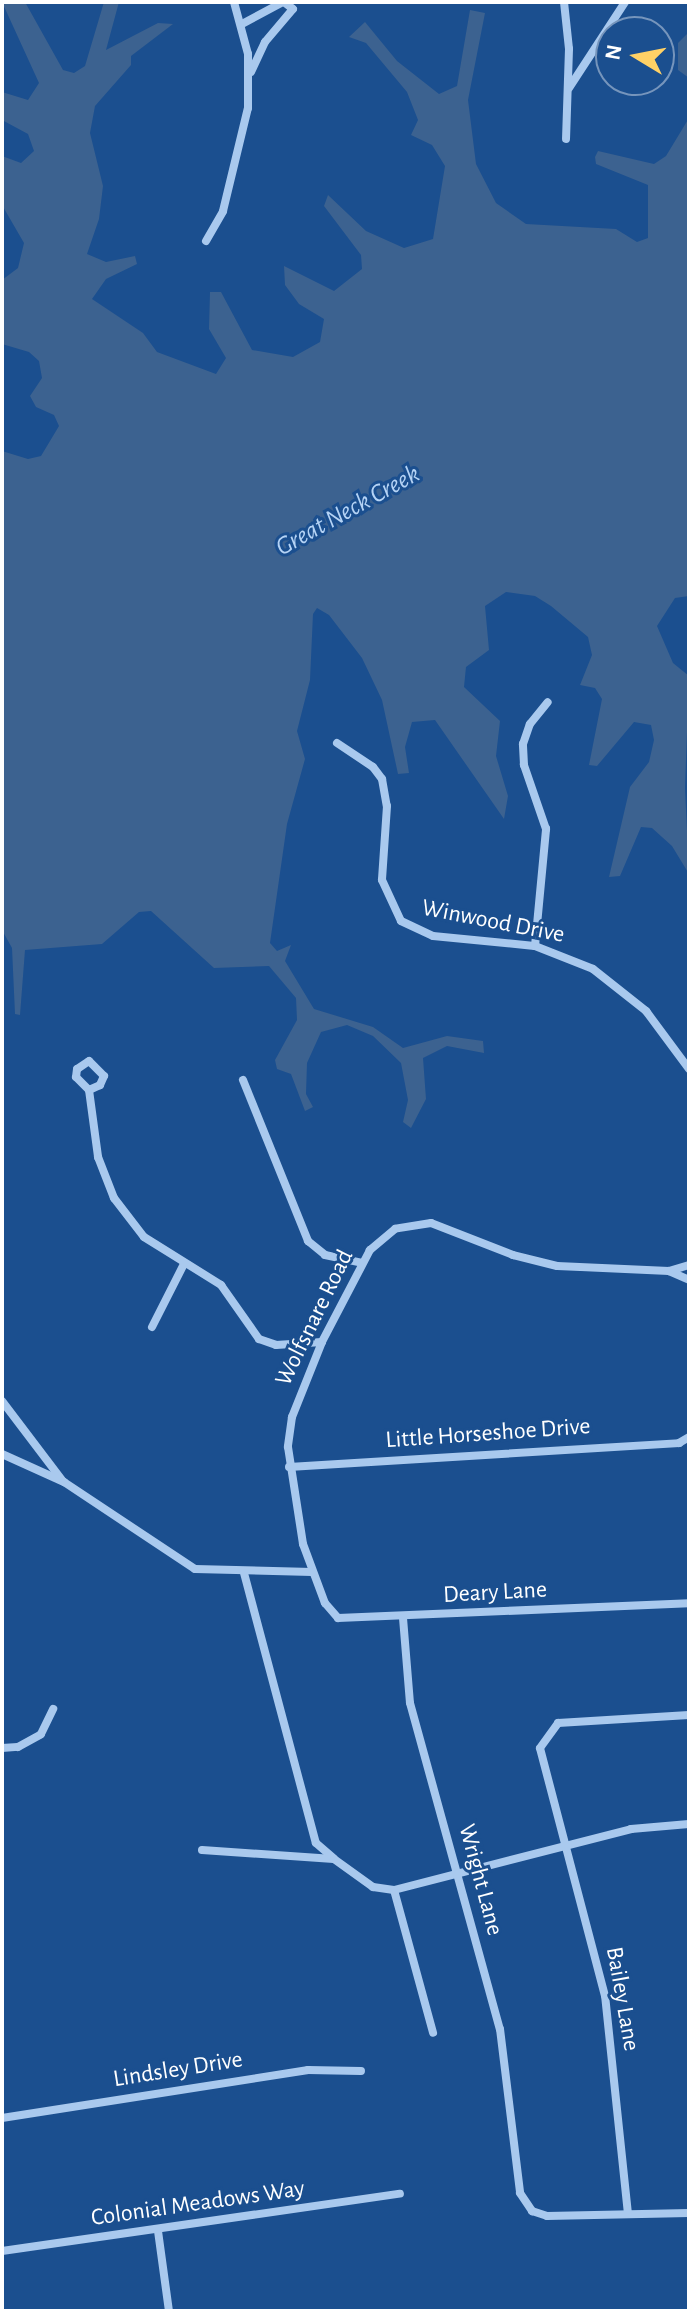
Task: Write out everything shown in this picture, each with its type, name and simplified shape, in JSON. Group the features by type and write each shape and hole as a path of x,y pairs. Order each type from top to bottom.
{"street":[{"path":"206,241 223,211 245,126 249,76 242,24 234,2"},
{"path":"242,24 283,2 293,9 265,42 249,76"},
{"path":"564,2 569,89 566,139"},
{"path":"569,89 625,2"},
{"path":"535,946 546,829 524,765 523,744 530,724 548,702"},
{"name":"Winwood Drive","path":"337,743 373,767 382,779 387,806 382,880 388,903 401,921 433,936 535,946 571,958 618,986 662,1030 689,1069"},
{"path":"243,1080 308,1241 325,1255 362,1263"},
{"path":"89,1090 92,1136 114,1198 144,1237 221,1285 259,1339 276,1345 322,1342"},
{"name":"Wolfsnare Road","path":"320,1591 312,1572 289,1467 292,1417 322,1342 362,1263 386,1233 421,1222 541,1263 669,1271 689,1265"},
{"path":"152,1327 184,1264"},
{"path":"669,1271 689,1280"},
{"path":"2,1401 64,1482"},
{"name":"Little Horseshoe Drive","path":"289,1467 679,1443 689,1437"},
{"path":"2,1454 64,1482 195,1569 244,1573 312,1572"},
{"path":"244,1573 316,1843 373,1887 394,1890 631,1829 689,1824"},
{"name":"Deary Lane","path":"320,1591 330,1611 345,1621 689,1603"},
{"name":"Wright Lane","path":"403,1618 410,1703 500,2029 520,2193 532,2211 547,2216 628,2214"},
{"path":"2,1748 18,1747 41,1734 53,1709"},
{"name":"Bailey Lane","path":"628,2214 605,1996 540,1748 550,1728 558,1723 689,1715"},
{"path":"202,1850 334,1859"},
{"path":"394,1890 433,2033"},
{"name":"Lindsley Drive","path":"2,2118 308,2070 361,2071"},
{"name":"Colonial Meadows Way","path":"2,2251 400,2194"},
{"path":"628,2214 689,2213"},
{"path":"158,2231 169,2311"}],"water":[{"name":"Great Neck Creek","path":"2,2 25,2 63,70 74,73 85,66 104,2 119,2 106,50 158,23 173,24 131,56 131,65 95,106 90,133 103,186 99,219 87,254 106,262 135,256 137,264 106,279 92,299 143,333 157,352 216,374 226,358 209,329 210,292 221,292 252,350 293,357 320,342 324,319 299,304 285,285 284,266 334,291 362,269 361,255 324,206 328,195 366,231 404,248 433,239 445,166 432,145 411,135 418,120 407,92 366,43 349,37 365,22 397,61 439,94 457,86 470,10 485,13 468,100 476,164 496,203 526,224 616,229 637,242 648,238 648,185 596,164 595,157 598,151 654,164 666,156 689,118 689,596 675,598 657,626 673,663 689,676 685,788 689,874 672,846 652,828 641,827 620,876 609,877 630,787 649,762 654,740 651,725 634,722 597,766 589,765 602,699 595,688 580,685 592,655 588,637 551,606 535,596 506,592 485,606 489,650 466,667 464,687 500,721 496,756 508,796 504,819 435,720 412,722 405,747 409,773 398,774 382,700 362,658 329,615 317,608 313,614 310,680 297,731 305,759 287,824 270,943 277,951 291,945 285,961 314,1009 373,1027 403,1048 447,1036 483,1041 484,1053 447,1046 423,1058 426,1099 411,1128 403,1122 408,1100 401,1063 373,1036 347,1025 321,1032 307,1063 306,1094 313,1107 305,1111 291,1074 277,1069 275,1060 297,1020 296,998 269,966 214,968 151,911 139,912 102,944 25,950 20,1015 15,1014 12,948 2,930 2,451 28,459 41,456 59,426 54,415 36,407 30,396 42,378 39,361 29,352 2,344 2,280 18,268 24,243 2,205 2,156 21,163 34,151 28,134 2,120 2,92 28,100 39,83"},
{"path":"689,32 689,78 678,70 678,43"}]}
